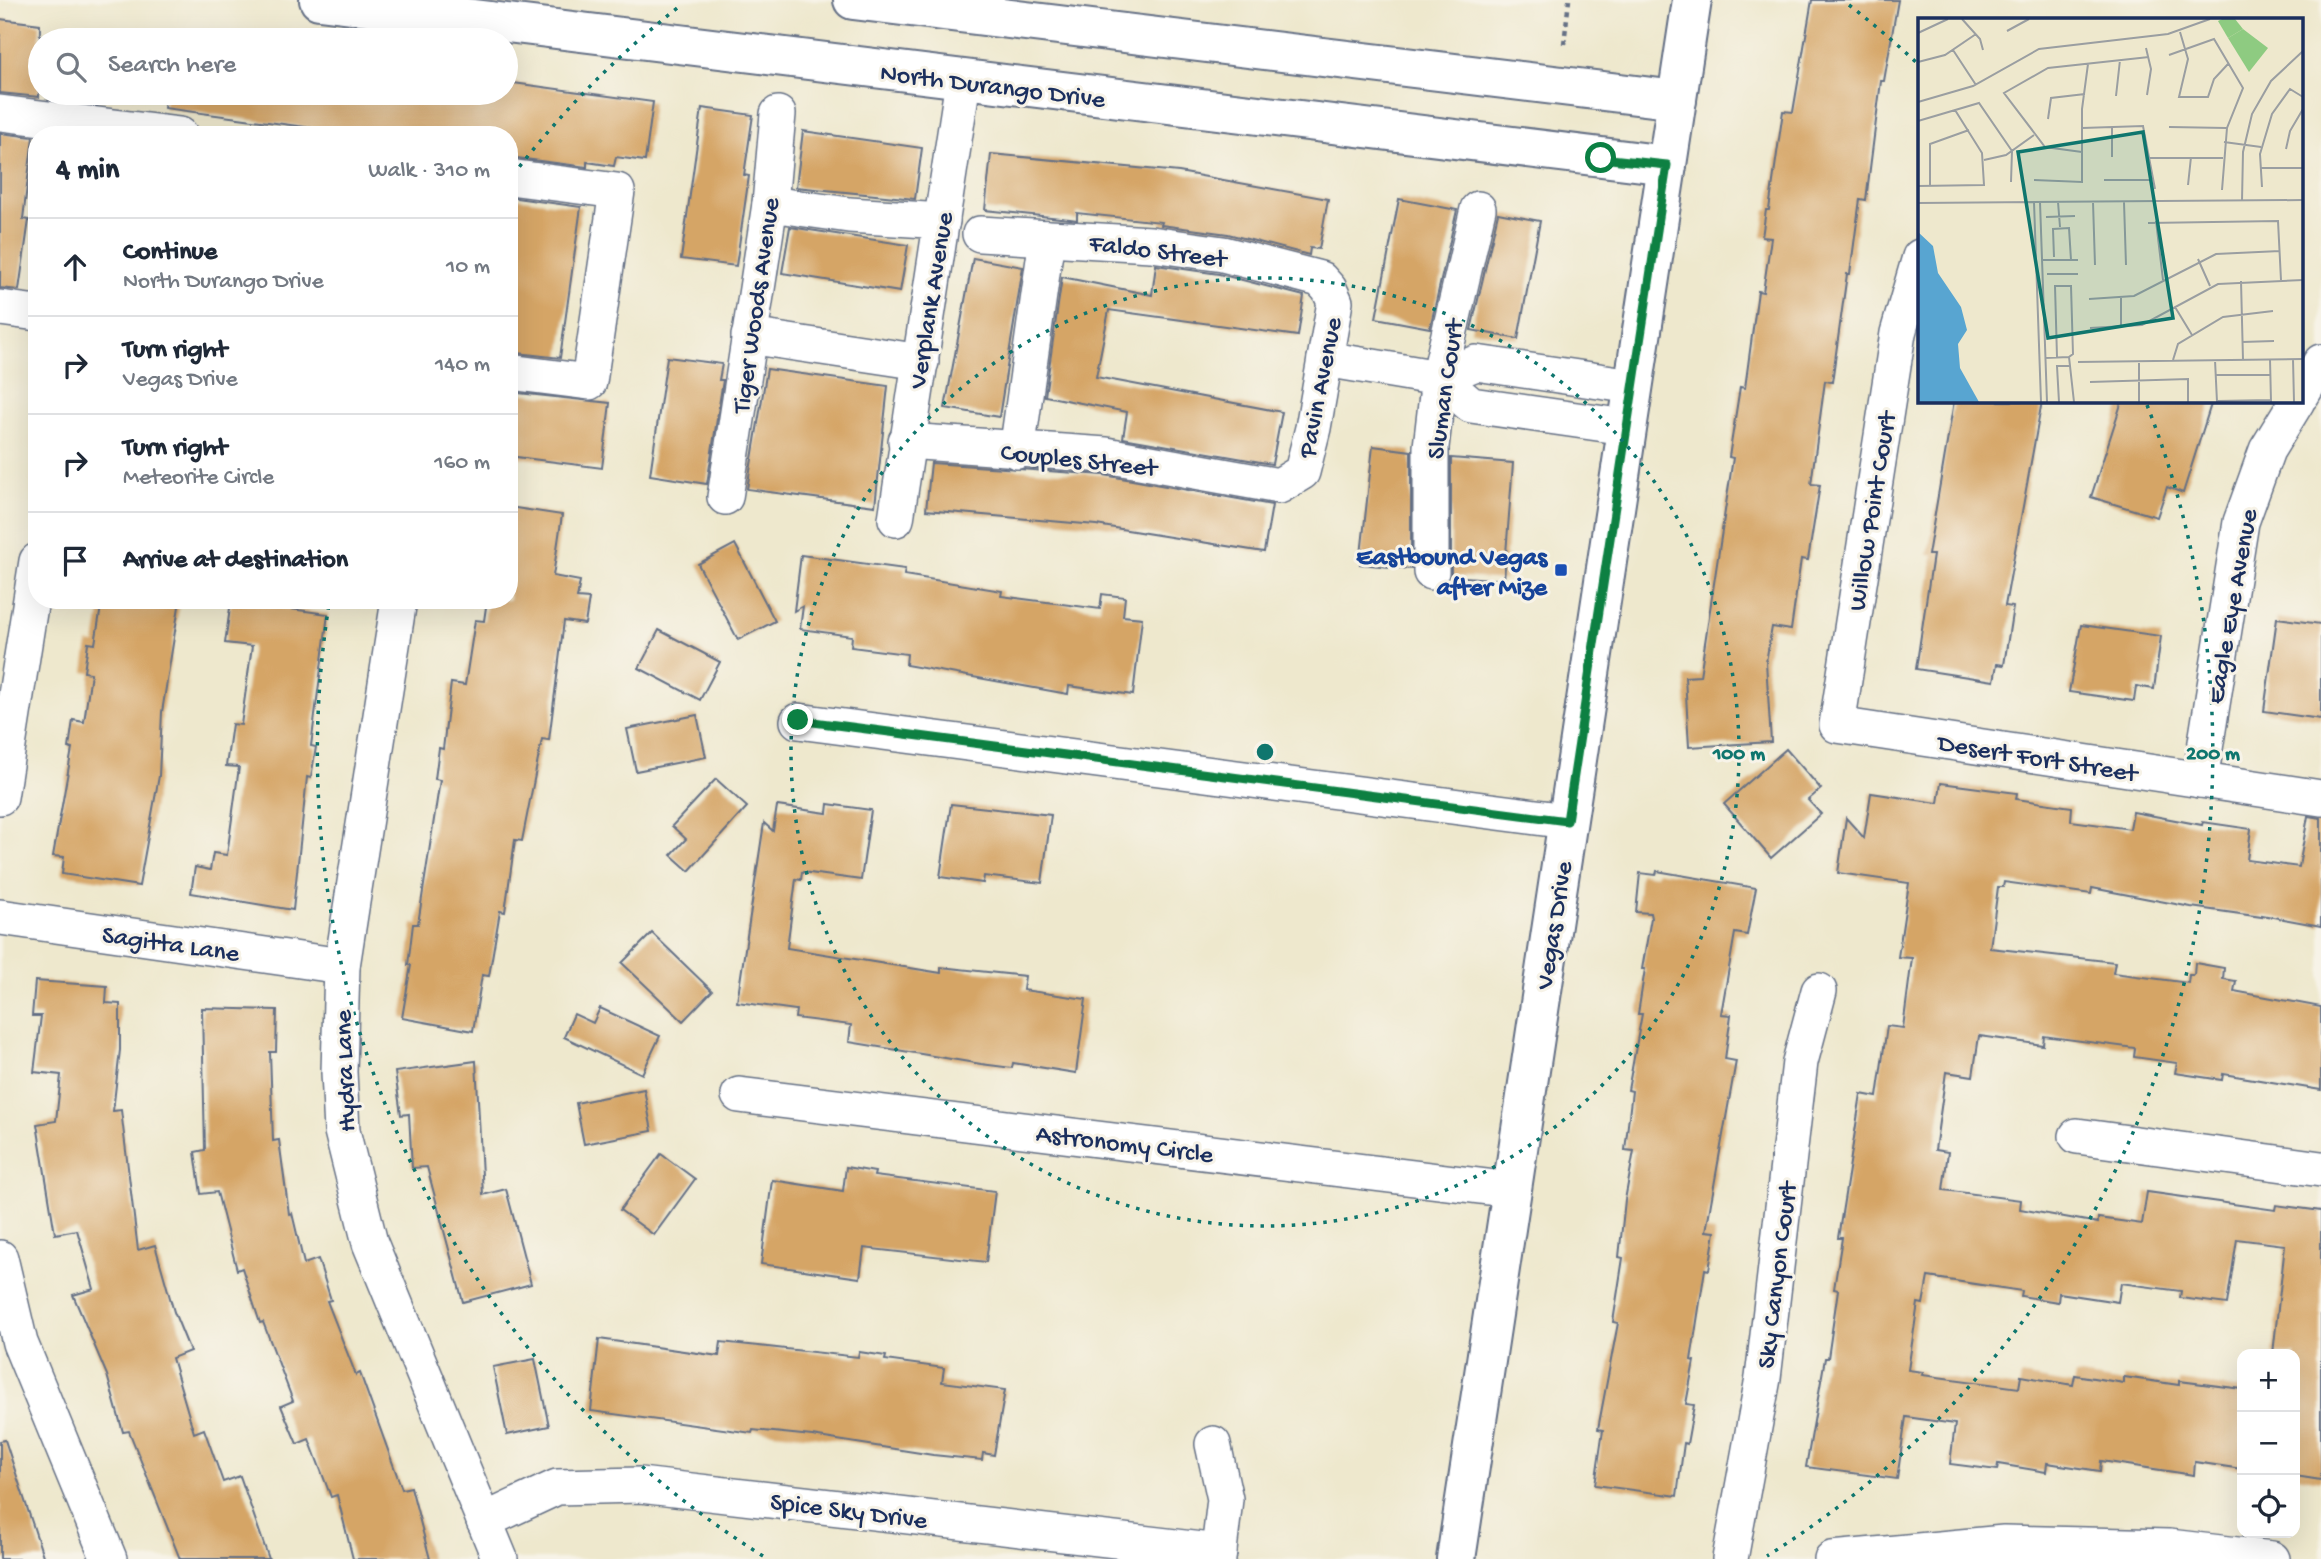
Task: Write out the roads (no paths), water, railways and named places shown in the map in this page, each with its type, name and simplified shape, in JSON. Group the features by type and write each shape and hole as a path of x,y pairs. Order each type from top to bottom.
{"main road":[{"name":"North Durango Drive","path":"318,0 436,7 963,81 1667,165"},
{"path":"853,0 1677,100"},
{"name":"Vegas Drive","path":"1456,1559 1692,0"}],"street":[{"name":"Verplank Avenue","path":"896,519 963,81"},
{"path":"0,113 106,126"},
{"name":"Tiger Woods Avenue","path":"725,497 770,204 778,114"},
{"path":"518,178 617,191 589,382 518,373"},
{"path":"770,204 849,215 942,221"},
{"name":"Sluman Court","path":"1431,572 1431,447 1439,378 1478,209"},
{"name":"Faldo Street","path":"980,234 1151,244 1223,254 1320,279 1329,289"},
{"path":"1017,451 1047,238"},
{"name":"Willow Point Court","path":"1837,725 1898,333 1918,264"},
{"name":"Pavin Avenue","path":"1292,481 1301,472 1325,359 1335,302 1329,289"},
{"path":"0,309 28,312"},
{"path":"749,336 922,362"},
{"path":"1325,359 1439,378 1471,405 1626,427"},
{"path":"2304,391 2321,362"},
{"path":"1439,378 1476,363 1633,386"},
{"name":"Eagle Eye Avenue","path":"2200,780 2241,522 2267,450 2296,402"},
{"name":"Couples Street","path":"906,442 1106,456 1279,486 1292,481"},
{"path":"0,797 29,609"},
{"name":"Hydra Lane","path":"398,609 342,966 339,1072 342,1131 370,1243 500,1559"},
{"path":"798,720 1567,821"},
{"name":"Desert Fort Street","path":"1837,725 2321,798"},
{"name":"Sagitta Lane","path":"0,917 342,966"},
{"name":"Sky Canyon Court","path":"1730,1559 1763,1378 1800,1062 1819,991"},
{"name":"Astronomy Circle","path":"739,1095 1512,1190"},
{"path":"2077,1136 2321,1169"},
{"path":"0,1258 20,1343 109,1559"},
{"path":"1213,1444 1225,1499 1218,1555"},
{"name":"Spice Sky Drive","path":"484,1521 557,1487 640,1485 1218,1555"},
{"path":"1832,1559 2169,1547 2272,1559"}],"place":[{"name":"Eastbound Vegas after Mize","path":"1561,570"}]}
